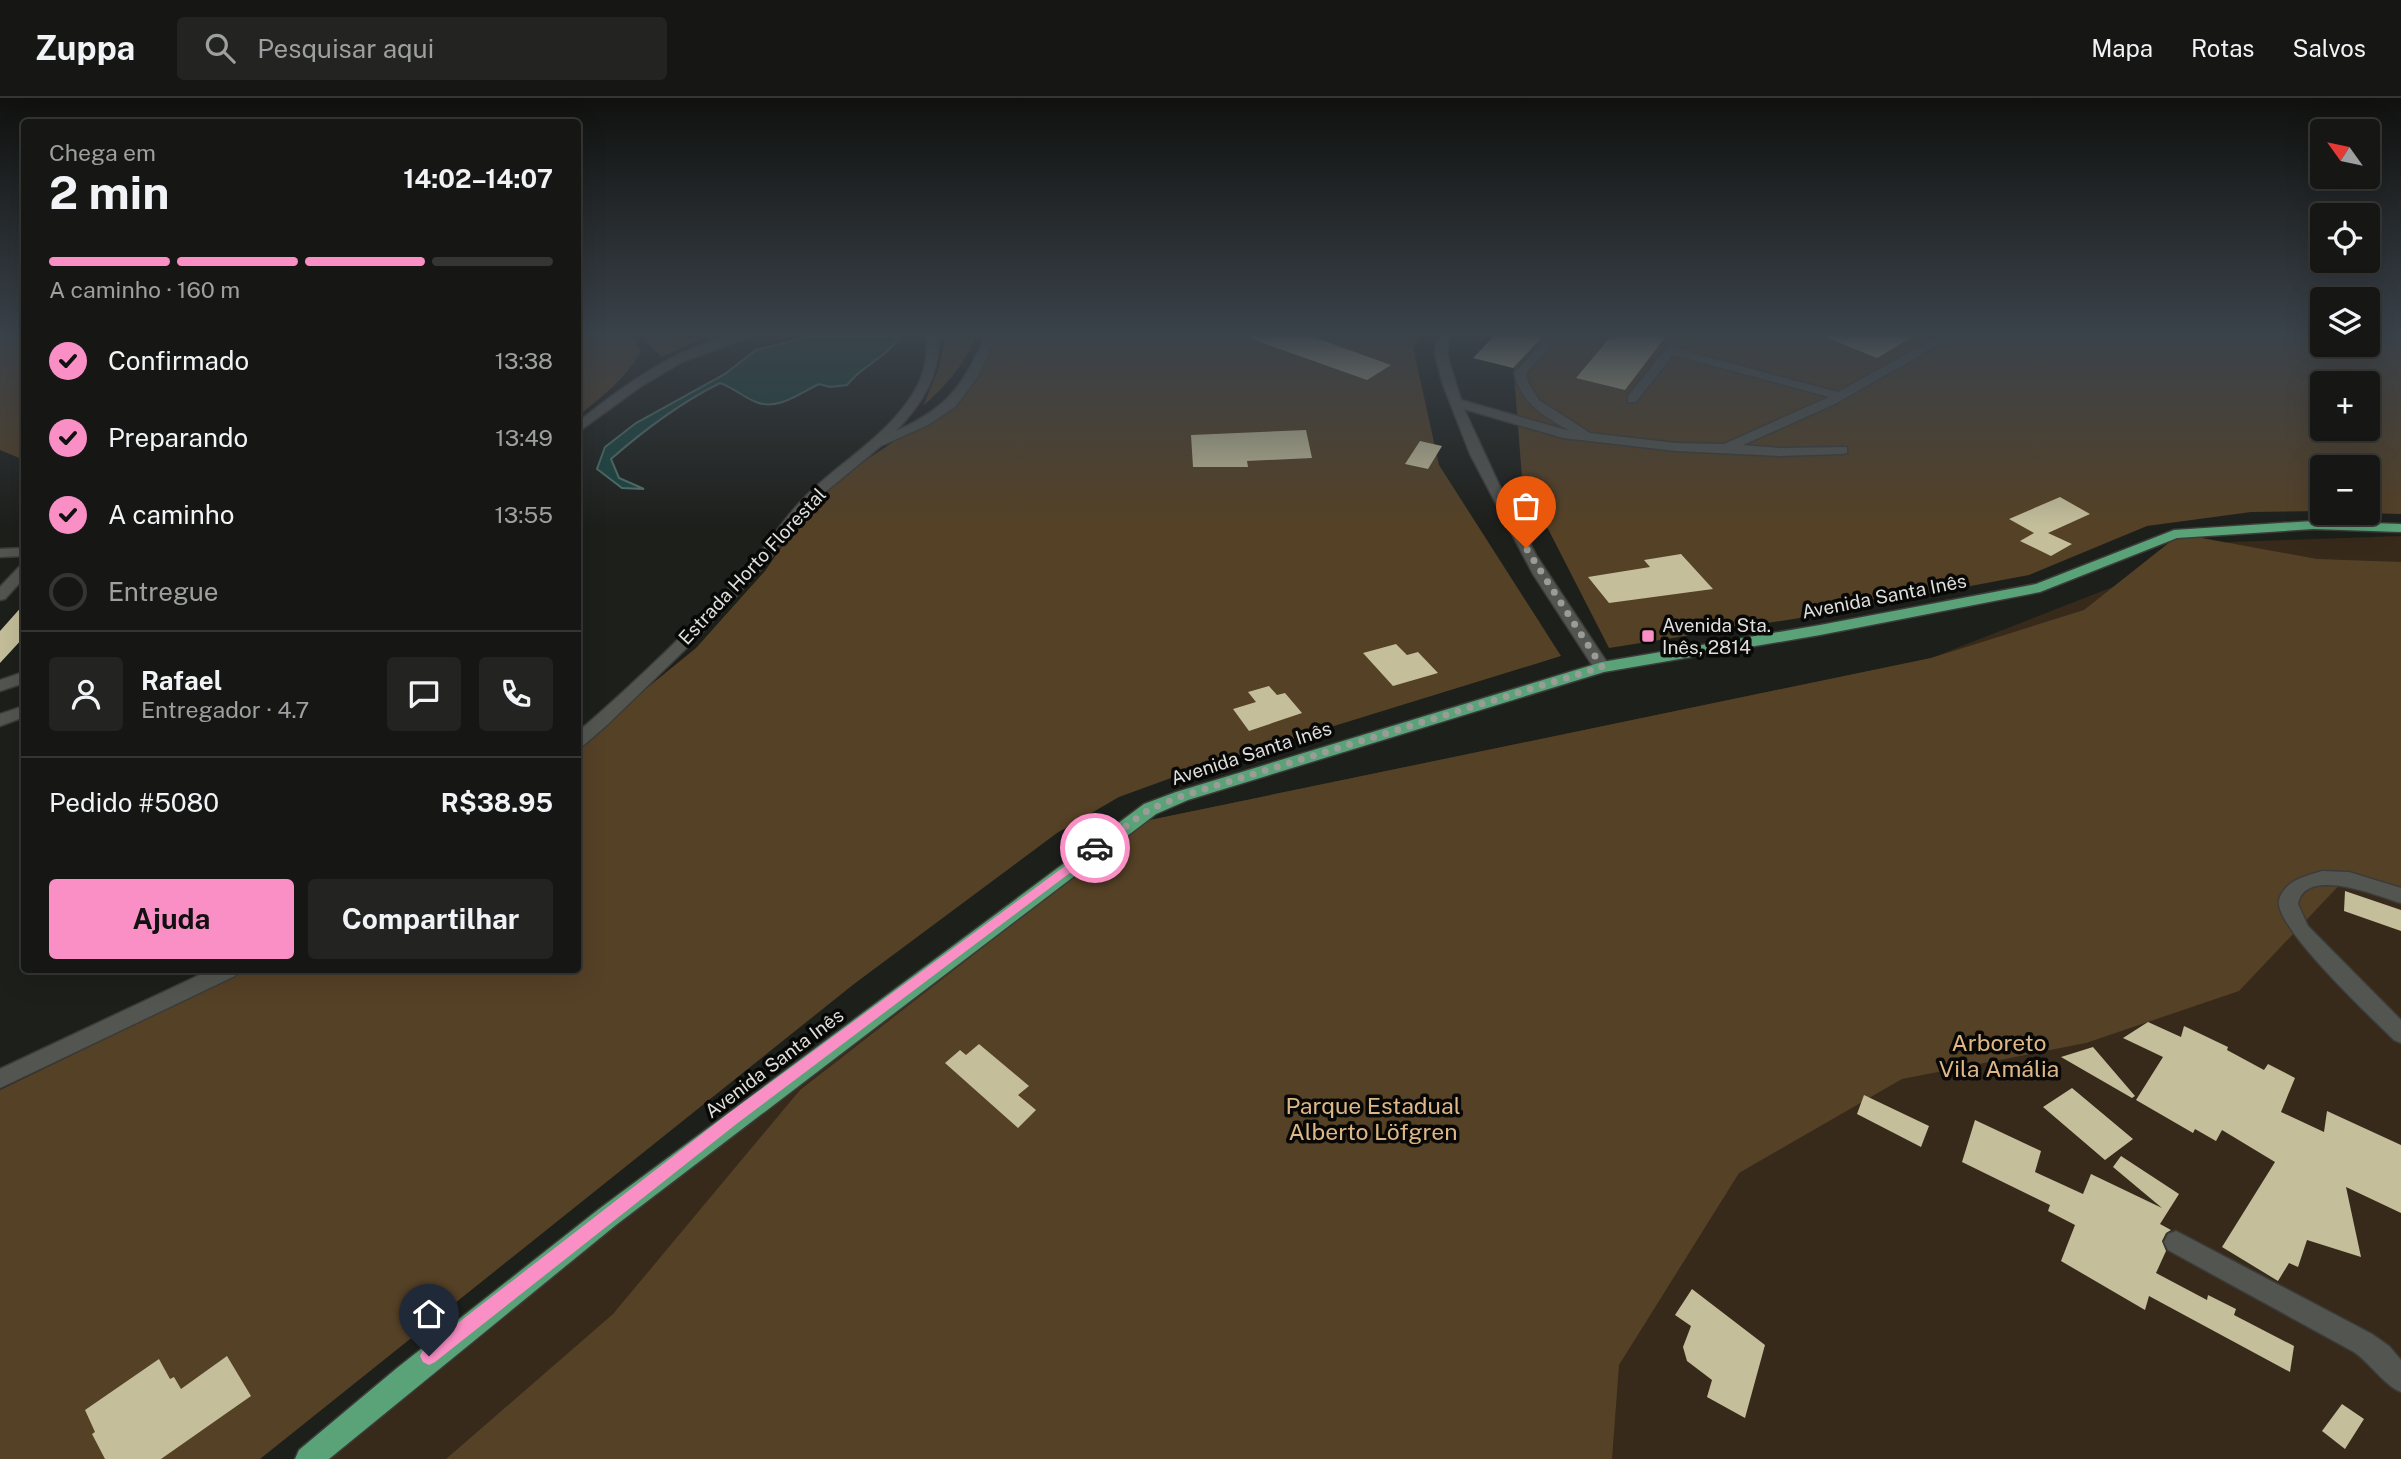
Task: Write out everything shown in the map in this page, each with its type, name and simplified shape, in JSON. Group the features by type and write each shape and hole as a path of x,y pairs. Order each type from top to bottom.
{"main road":[{"name":"Avenida Santa Inês","path":"308,1459 429,1356 723,1126 1150,809 1182,796 1602,667 1821,630 2040,588 2183,532 2313,526 2401,528"}],"street":[{"path":"581,426 616,400"},
{"path":"871,448 915,400"},
{"path":"871,448 933,420 957,400"},
{"path":"1531,400 1590,437"},
{"path":"1726,448 1831,400"},
{"path":"1454,402 1553,432 1590,437 1676,447 1780,452 1842,450"},
{"path":"1454,402 1500,499 1541,574 1602,667"},
{"name":"Estrada Horto Florestal","path":"581,738 639,686 740,584 815,494 871,448"},
{"path":"0,553 21,552"},
{"path":"0,596 21,573"},
{"path":"0,686 21,678"},
{"path":"0,720 21,711"},
{"path":"2401,896 2352,880 2327,877 2308,881 2293,891 2288,903 2288,914 2301,931 2401,1034"},
{"path":"0,1079 222,973"},
{"path":"2176,1242 2363,1343 2380,1355 2401,1379"}],"green space":[{"path":"0,400 21,400 21,459 0,450"},
{"path":"581,400 598,400 581,414"},
{"path":"950,400 1425,400 1439,465 1561,656 1204,766 1119,797 1057,833 854,984 260,1459 0,1459 0,1090 242,973 581,973 581,742 696,648 765,571 806,511 851,470 938,412"},
{"path":"1516,400 2310,400 2310,441 2380,441 2380,400 2401,400 2401,514 2380,513 2380,455 2310,455 2310,511 2251,512 2147,526 2029,575 1806,617 1609,648 1522,478"},
{"name":"Parque Estadual Alberto Löfgren","path":"2180,534 2317,559 2401,562 2401,894 2347,877 2239,991 2086,1043 1902,1079 1739,1173 1619,1365 1612,1459 446,1459 613,1314 800,1090 1145,821 1931,658 2084,610"},
{"name":"Parque Estadual Alberto Löfgren","path":"2401,536 2401,1459 304,1459 1145,821 1931,658 2228,542"}],"water":[{"path":"679,400 690,400 649,427 611,459 619,478 644,489 622,488 597,469 605,447 636,423"},
{"path":"750,400 790,400 772,404"}],"building":[{"path":"1306,430 1312,458 1247,461 1248,467 1193,467 1191,435"},
{"path":"1420,441 1442,446 1428,469 1405,464"},
{"path":"2060,497 2090,514 2048,533 2072,544 2051,556 2020,541 2034,533 2009,519"},
{"path":"1681,554 1713,589 1609,603 1588,577 1650,567 1644,560"},
{"path":"21,607 21,640 0,663 0,631"},
{"path":"1396,644 1407,655 1418,652 1438,673 1393,686 1363,653"},
{"path":"1269,686 1277,695 1285,693 1302,713 1249,731 1233,709 1256,702 1248,692"},
{"path":"2345,891 2401,910 2401,931 2344,911"},
{"path":"2148,1022 2181,1037 2184,1026 2228,1047 2227,1050 2264,1070 2268,1064 2295,1078 2281,1112 2324,1132 2327,1111 2401,1145 2401,1213 2346,1187 2361,1257 2307,1240 2298,1267 2289,1263 2278,1281 2222,1247 2275,1162 2222,1130 2216,1141 2195,1129 2193,1133 2136,1100 2163,1057 2123,1038"},
{"path":"979,1044 1029,1086 1018,1095 1036,1110 1018,1128 945,1063 960,1050 966,1055"},
{"path":"2093,1047 2135,1096 2132,1098 2061,1057"},
{"path":"2072,1088 2133,1139 2105,1160 2043,1107"},
{"path":"1864,1095 1929,1126 1921,1147 1857,1114"},
{"path":"1975,1120 2041,1151 2035,1172 2083,1194 2091,1174 2162,1208 2113,1167 2121,1156 2179,1194 2160,1224 2171,1230 2162,1241 2166,1251 2156,1273 2207,1300 2208,1295 2236,1309 2234,1315 2294,1346 2290,1372 2149,1296 2145,1310 2061,1261 2075,1225 2048,1211 2050,1205 1962,1162"},
{"path":"1692,1289 1765,1345 1745,1418 1707,1397 1712,1380 1687,1361 1683,1347 1691,1326 1675,1315"},
{"path":"227,1356 251,1396 161,1459 105,1459 92,1434 95,1432 85,1410 159,1359 170,1379 174,1377 181,1389"},
{"path":"2342,1404 2364,1419 2345,1449 2322,1431"}],"way so far":[{"path":"1095,848 1150,809 1182,796 1602,667 1526,548"}],"place":[{"name":"Avenida Sta. Inês, 2814","path":"1648,636"}],"route":[{"path":"429,1356 734,1118 1095,848"}],"park label":[{"name":"Arboreto Vila Amália","path":"1999,1056"}]}
